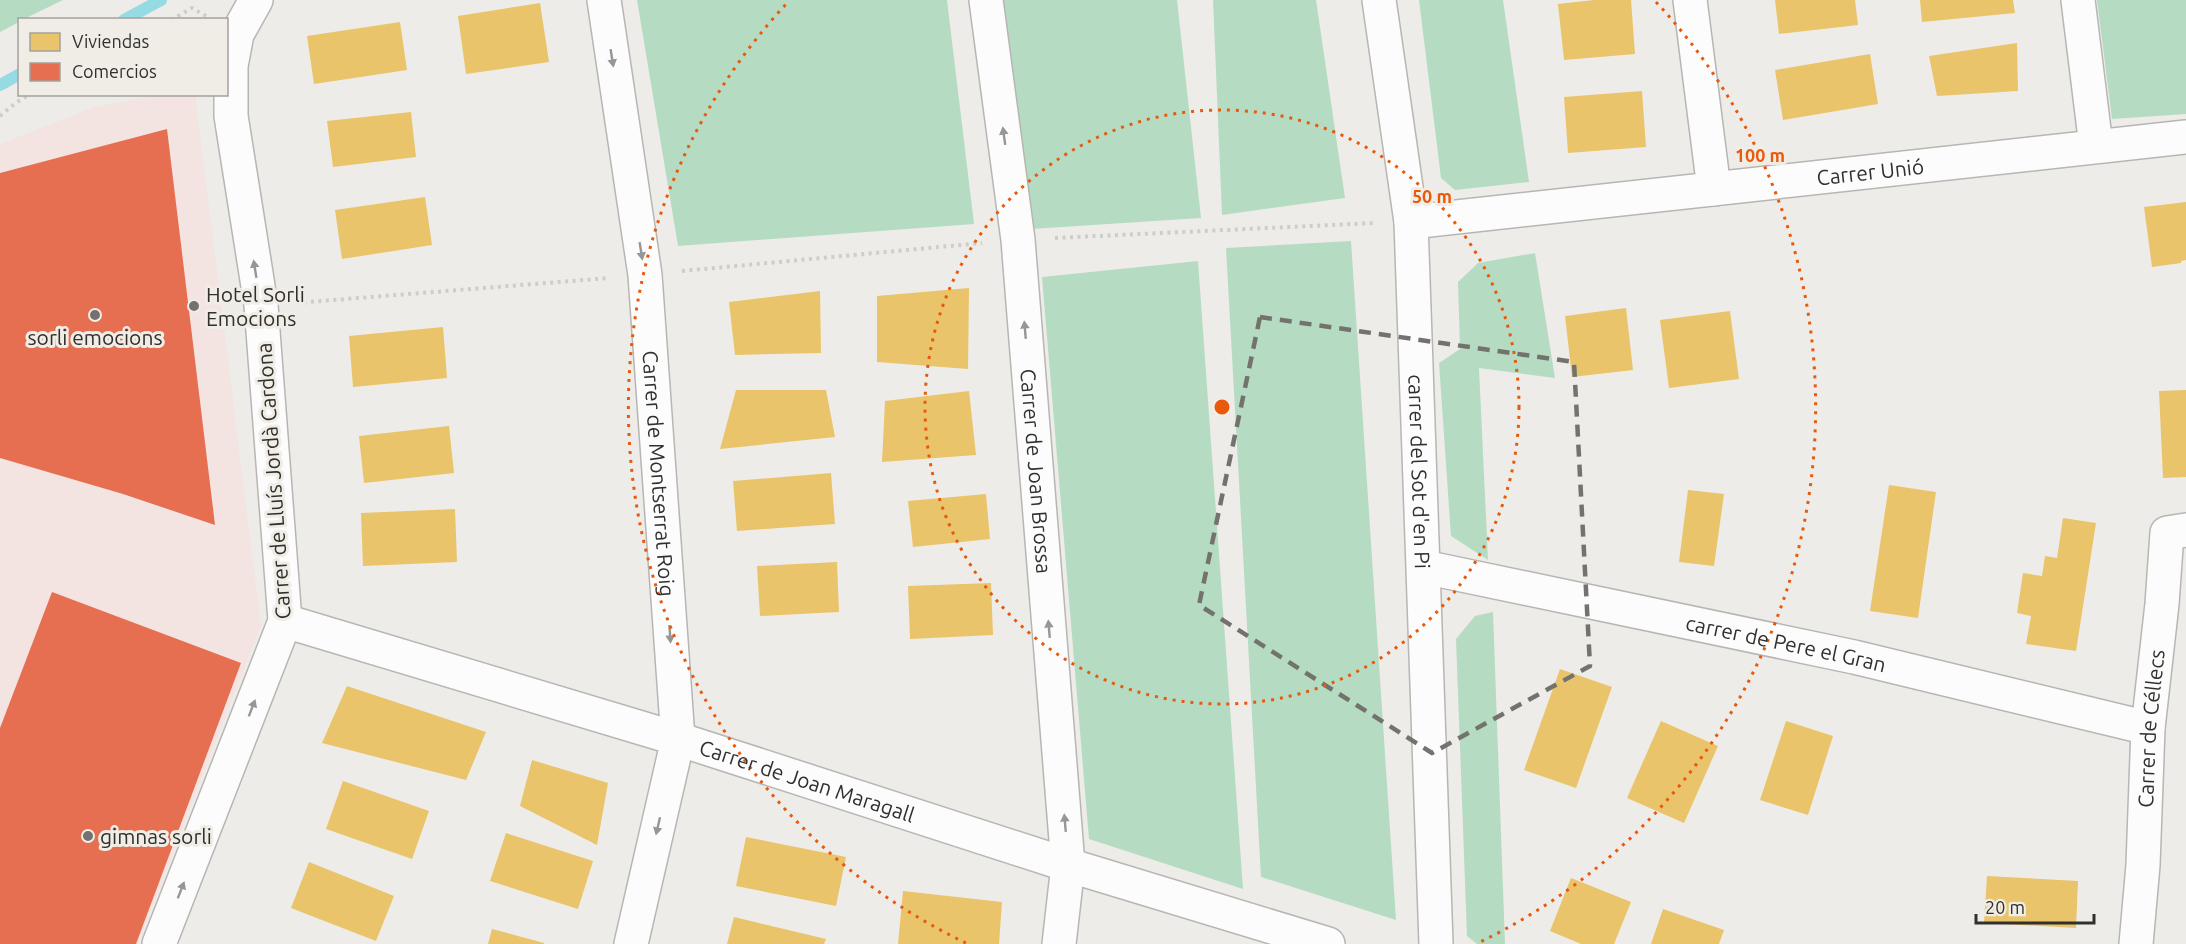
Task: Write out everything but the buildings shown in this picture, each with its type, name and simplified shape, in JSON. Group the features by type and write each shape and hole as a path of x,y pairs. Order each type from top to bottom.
{"street":[{"name":"Carrer de Lluís Jordà Cardona","path":"228,24 256,0"},
{"name":"Carrer de Montserrat Roig","path":"603,0 645,275 678,739 631,944"},
{"name":"Carrer de Joan Brossa","path":"986,0 1018,240 1068,866 1059,944"},
{"name":"carrer del Sot d'en Pi","path":"1379,0 1411,222 1436,944"},
{"path":"1690,0 1714,189"},
{"path":"2078,0 2096,146"},
{"name":"Carrer de Lluís Jordà Cardona","path":"159,944 285,621 261,305 231,116 231,66 228,49"},
{"name":"Carrer Unió","path":"1411,222 2186,137"},
{"name":"Carrer de Céllecs","path":"2136,944 2143,865 2148,728 2162,604 2167,533 2186,530"},
{"name":"carrer de Pere el Gran","path":"1424,567 1854,657 2148,728"},
{"name":"Carrer de Joan Maragall","path":"285,621 678,739 1068,866 1328,944"}],"path":[{"path":"174,18 192,8 209,18"},
{"path":"0,116 28,96"},
{"path":"261,305 645,275 1018,240 1411,222"}],"highlighted area":[{"path":"1260,317 1574,362 1590,666 1432,753 1199,605"}],"shaded area":[{"path":"154,96 195,96 261,625 138,944 0,944 0,144 94,107"}],"green space":[{"path":"0,0 63,0 26,18 18,18 18,23 0,32"},
{"path":"637,0 947,0 974,224 678,246"},
{"path":"1003,0 1177,0 1201,218 1031,229"},
{"path":"1213,0 1316,0 1345,198 1222,215"},
{"path":"1419,0 1503,0 1529,182 1455,190 1441,178"},
{"path":"2097,0 2186,0 2186,114 2112,119"},
{"path":"1351,241 1396,920 1261,877 1226,248"},
{"path":"1535,253 1555,378 1479,368 1488,560 1451,536 1439,363 1460,349 1458,282 1478,263"},
{"path":"1198,261 1243,889 1089,839 1042,277"},
{"path":"1493,612 1505,944 1477,944 1467,936 1456,639 1475,616"}],"waterway":[{"path":"128,18 161,0"},
{"path":"0,85 18,75"}],"place":[{"name":"Hotel Sorli Emocions","path":"194,306"},
{"name":"sorli emocions","path":"95,315"},
{"name":"gimnas sorli","path":"88,836"}]}
